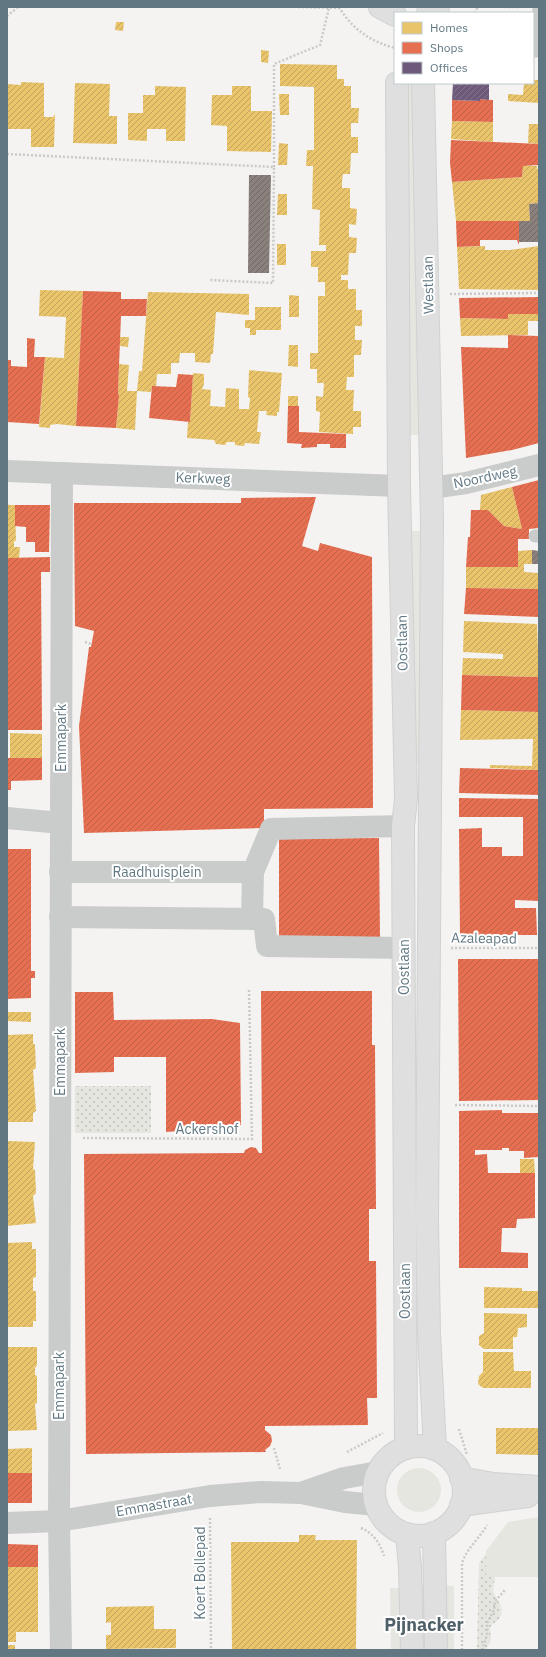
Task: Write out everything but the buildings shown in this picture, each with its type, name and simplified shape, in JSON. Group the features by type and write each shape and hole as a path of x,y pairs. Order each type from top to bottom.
{"main road":[{"path":"380,7 394,14"},
{"path":"397,84 399,486"},
{"name":"Westlaan","path":"424,84 429,294 431,488"},
{"name":"Oostlaan","path":"399,486 406,799 403,826 406,1448"},
{"name":"Oostlaan","path":"431,488 427,1220 430,1341 435,1449"},
{"path":"414,1446 435,1449 457,1467 463,1486 462,1505 449,1524 434,1533 424,1536 407,1534 395,1529 386,1521 376,1505 375,1483 378,1472 392,1455 406,1448 414,1446"},
{"path":"461,1478 493,1484 539,1487"},
{"path":"462,1505 506,1498 539,1496"},
{"path":"434,1533 436,1650"},
{"path":"407,1534 410,1567 412,1650"}],"street":[{"name":"Noordweg","path":"431,488 466,483 539,465"},
{"name":"Kerkweg","path":"7,472 399,486"},
{"name":"Emmapark","path":"61,1650 59,1522 62,473"},
{"path":"7,818 61,823"},
{"path":"252,919 253,872 271,829 403,826"},
{"name":"Raadhuisplein","path":"60,872 253,872"},
{"path":"60,917 264,919 267,946 404,948"},
{"name":"Emmastraat","path":"301,1492 344,1478 378,1472"},
{"name":"Emmastraat","path":"7,1523 59,1522 210,1496 261,1492 301,1492 344,1502 376,1505"}],"lane":[{"path":"534,51 537,51 539,7"}],"path":[{"path":"7,16 18,7"},
{"path":"298,7 340,7 346,18 363,34 373,41 394,48"},
{"path":"210,280 273,283 274,64 320,45 329,8"},
{"path":"7,154 274,167"},
{"path":"429,294 539,293"},
{"name":"Azaleapad","path":"429,947 539,948"},
{"name":"Ackershof","path":"60,1133 252,1139 249,989"},
{"path":"455,1105 539,1106"},
{"path":"274,1448 281,1471"},
{"name":"Koert Bollepad","path":"210,1496 211,1650"},
{"path":"462,1563 462,1650"},
{"path":"482,1650 487,1635 487,1623 494,1610 495,1601 505,1590"}],"shaded area":[{"path":"404,84 416,84 421,435 409,435"},
{"path":"409,531 421,531 422,767 410,756"},
{"path":"75,1086 151,1086 151,1133 75,1133"},
{"path":"419,1468 431,1472 437,1478 441,1490 437,1502 431,1508 419,1512 407,1508 401,1502 397,1490 401,1478 407,1472"},
{"path":"539,1517 539,1577 486,1577 486,1551 508,1522"},
{"path":"486,1554 486,1577 495,1577 493,1590 502,1611 499,1619 490,1628 491,1639 486,1650 477,1650 479,1563"},
{"path":"441,1585 454,1586 454,1650 443,1650"},
{"path":"417,1586 428,1586 430,1650 419,1650"},
{"path":"390,1588 402,1588 406,1650 391,1650"}],"district":[{"name":"Pijnacker","path":"424,1625"}]}
